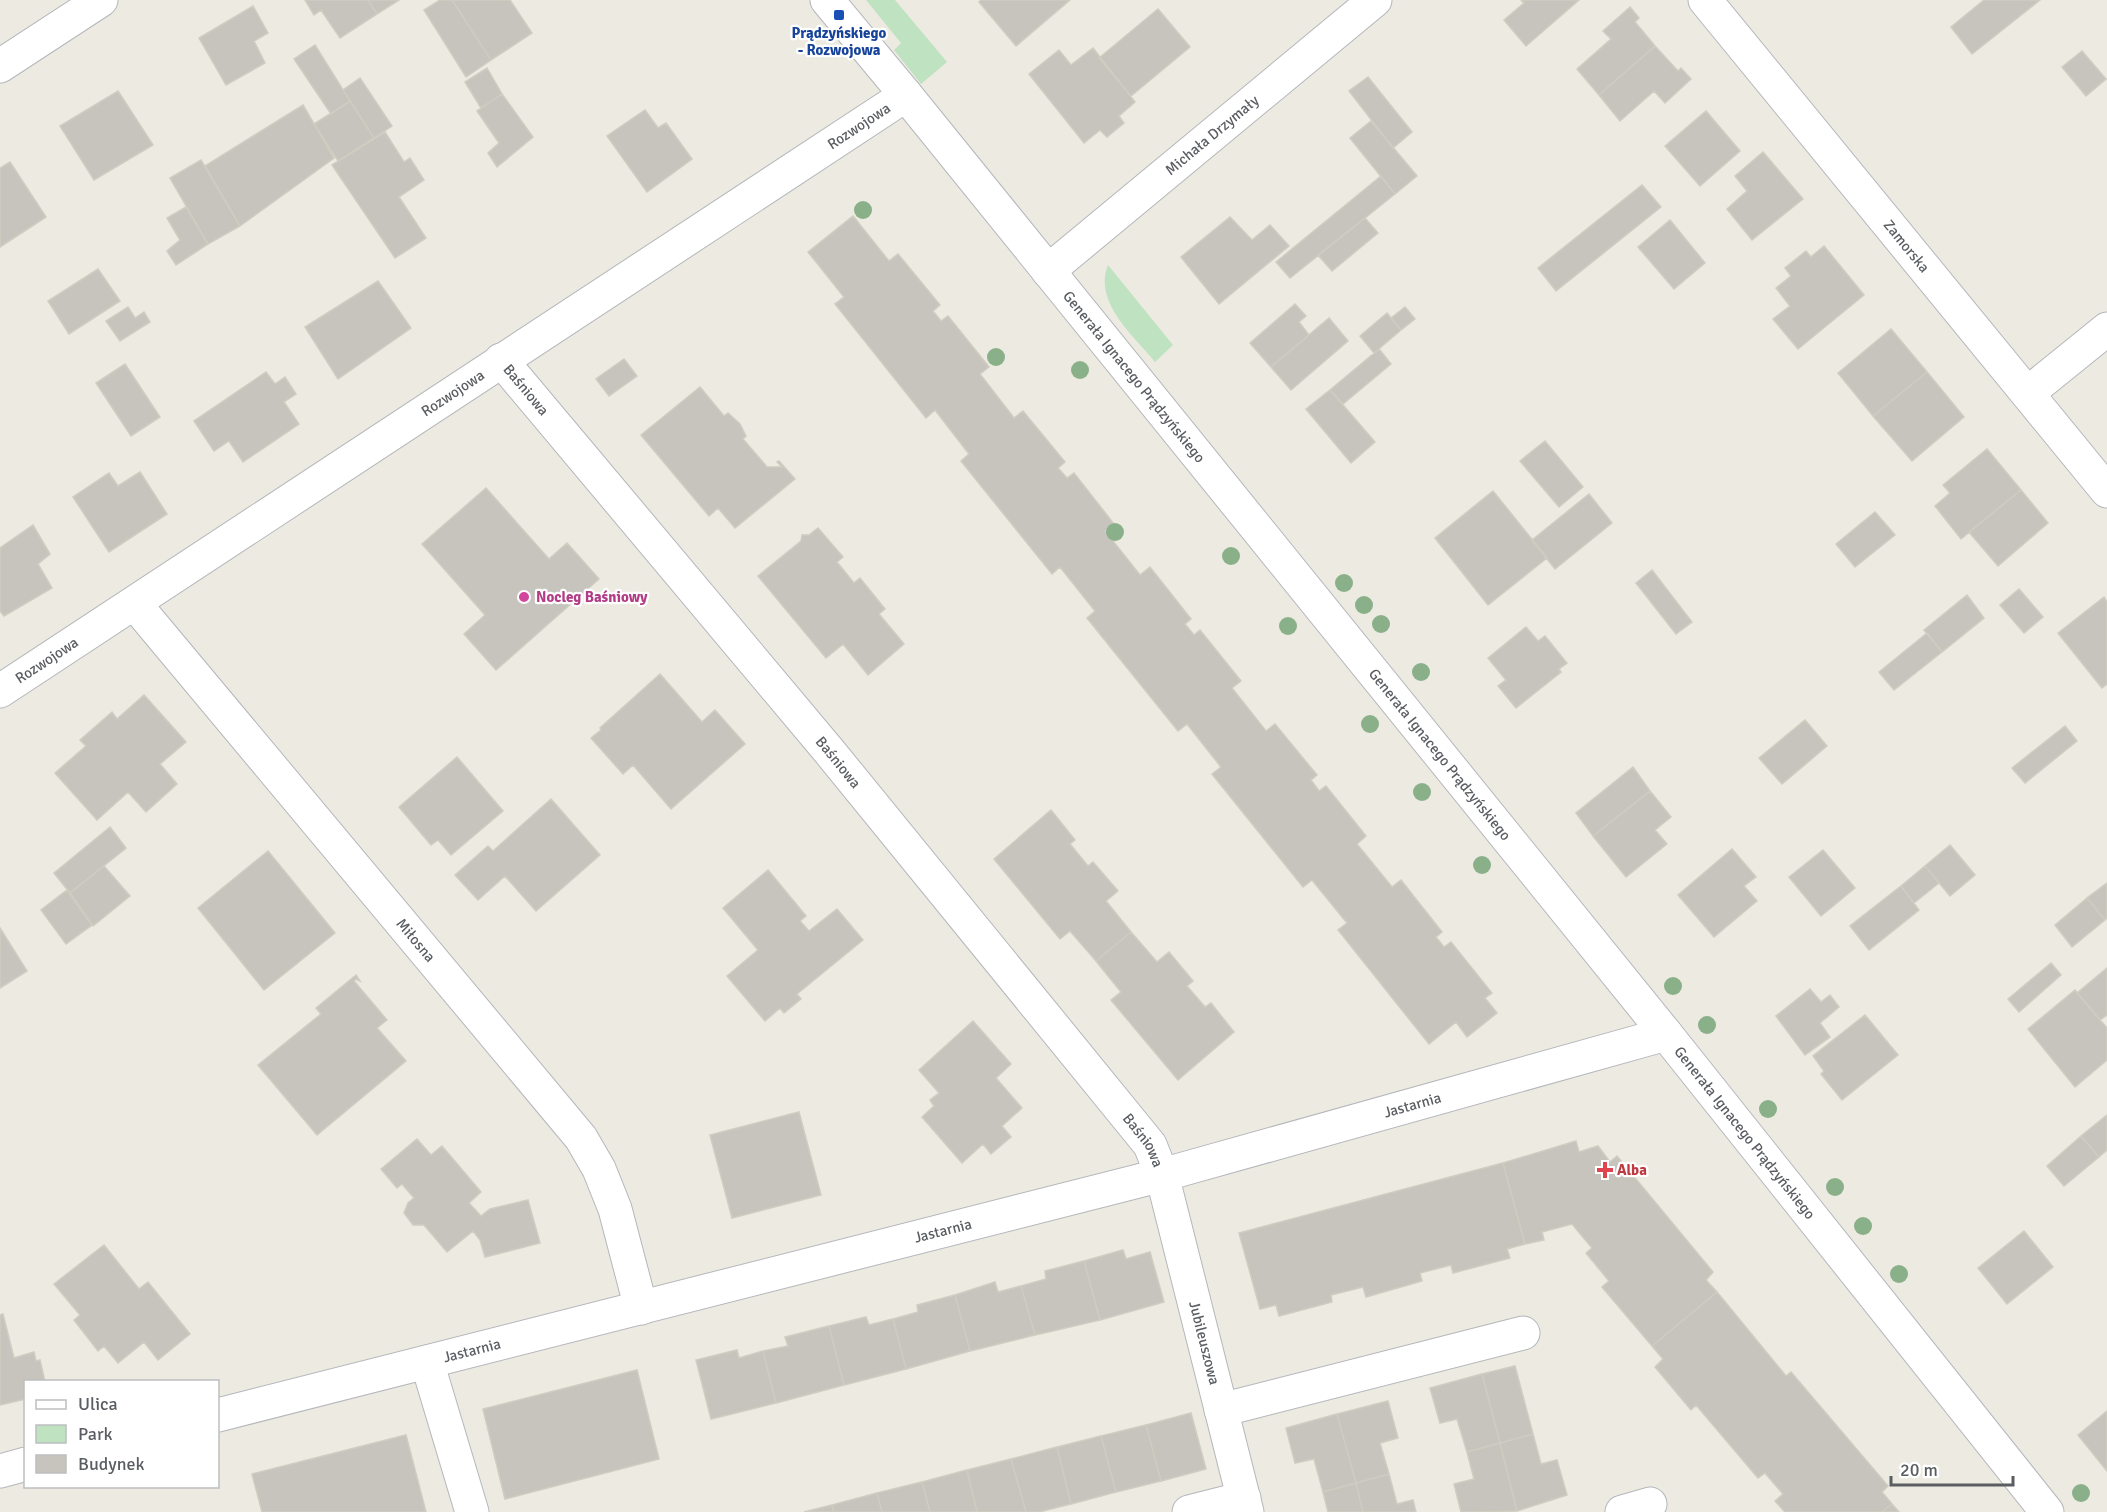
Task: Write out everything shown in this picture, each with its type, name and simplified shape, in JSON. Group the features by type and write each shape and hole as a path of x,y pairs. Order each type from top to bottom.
{"street":[{"path":"0,66 101,0"},
{"name":"Generała Ignacego Prądzyńskiego","path":"827,0 1666,1034 2047,1512"},
{"name":"Michała Drzymały","path":"1048,271 1375,0"},
{"name":"Zamorska","path":"1705,0 2107,491"},
{"name":"Rozwojowa","path":"0,691 906,95"},
{"path":"2028,393 2107,329"},
{"name":"Baśniowa","path":"501,360 829,751 1134,1123 1150,1145 1162,1175"},
{"name":"Miłosna","path":"135,604 580,1138 599,1169 615,1209 641,1308"},
{"name":"Jastarnia","path":"219,1415 1162,1175 1666,1034"},
{"name":"Jubileuszowa","path":"1162,1175 1246,1505"},
{"path":"1221,1410 1523,1333"},
{"path":"428,1362 472,1512"},
{"path":"0,1471 24,1465"},
{"path":"1189,1512 1246,1505"}],"green space":[{"path":"866,0 895,0 947,62 921,84 894,50 901,43"},
{"path":"1108,265 1173,345 1155,362 1110,305 1105,279"}],"building":[{"path":"305,0 368,0 377,14 340,38 321,10 314,15"},
{"path":"368,0 399,0 377,14"},
{"path":"440,0 452,0 491,60 466,77 424,10"},
{"path":"452,0 510,0 532,33 491,60"},
{"path":"981,0 1070,0 1016,46 979,2"},
{"path":"1521,0 1579,0 1526,46 1504,20 1524,3"},
{"path":"1984,0 2040,0 1972,54 1951,27"},
{"path":"253,6 268,33 254,41 265,63 226,85 199,38"},
{"path":"1630,7 1639,18 1635,22 1655,46 1599,95 1577,69 1611,39 1603,31"},
{"path":"1158,9 1190,47 1131,96 1099,58"},
{"path":"315,45 350,101 331,114 294,59"},
{"path":"1655,46 1678,71 1681,68 1691,79 1665,103 1654,91 1620,121 1599,95"},
{"path":"1093,48 1135,102 1119,116 1124,123 1107,137 1100,130 1084,143 1029,74 1059,50 1071,65"},
{"path":"2082,51 2106,79 2086,96 2062,67"},
{"path":"487,68 502,94 481,108 465,82"},
{"path":"1368,77 1412,132 1393,148 1349,91"},
{"path":"360,78 392,126 374,138 343,90"},
{"path":"118,91 153,145 94,180 60,126"},
{"path":"502,94 533,137 497,167 488,153 499,143 477,111"},
{"path":"350,101 374,138 338,161 314,124"},
{"path":"303,105 334,158 240,226 205,166"},
{"path":"645,110 658,128 666,123 692,159 647,192 607,136"},
{"path":"1706,111 1740,151 1700,186 1665,146"},
{"path":"1371,121 1417,176 1395,194 1350,138"},
{"path":"385,132 404,162 410,158 424,180 399,197 426,238 395,258 332,165"},
{"path":"1763,152 1803,199 1752,240 1727,209 1747,191 1735,176"},
{"path":"201,160 240,226 208,244 170,178"},
{"path":"10,162 46,217 0,247 0,168"},
{"path":"1381,176 1395,194 1290,278 1276,262"},
{"path":"1642,185 1661,207 1556,291 1538,268"},
{"path":"186,207 208,244 176,265 167,251 180,240 167,218"},
{"path":"853,216 889,261 898,254 940,305 933,311 941,321 948,316 989,367 980,374 1014,418 1023,411 1065,462 1058,468 1067,478 1074,473 1114,524 1105,531 1140,575 1150,567 1191,619 1185,624 1194,635 1200,630 1241,681 1232,688 1266,731 1275,724 1317,775 1311,780 1319,791 1326,786 1366,836 1357,844 1392,887 1401,880 1442,932 1436,937 1444,947 1451,942 1492,993 1485,998 1497,1013 1467,1037 1456,1022 1429,1044 1338,930 1347,923 1312,880 1303,887 1212,774 1221,767 1187,724 1178,731 1087,618 1095,611 1060,567 1052,574 961,461 969,454 935,410 926,418 835,304 844,297 808,252"},
{"path":"1230,217 1252,240 1270,225 1289,246 1219,304 1181,257"},
{"path":"1365,218 1378,233 1332,271 1318,255"},
{"path":"1670,220 1705,263 1674,289 1638,247"},
{"path":"1824,246 1864,295 1798,349 1773,319 1790,306 1776,288 1791,276 1785,268 1806,251 1811,257"},
{"path":"98,269 120,301 69,334 48,301"},
{"path":"378,281 411,328 338,379 305,327"},
{"path":"1295,304 1306,316 1299,322 1309,335 1271,367 1250,343"},
{"path":"128,307 135,318 144,312 150,322 120,341 106,321"},
{"path":"1405,307 1415,319 1401,330 1391,318"},
{"path":"1387,313 1401,330 1374,353 1360,336"},
{"path":"1329,318 1348,341 1291,390 1271,367"},
{"path":"1891,329 1927,372 1873,416 1838,373"},
{"path":"1379,349 1391,364 1343,404 1330,390"},
{"path":"624,359 637,376 609,396 596,379"},
{"path":"125,364 160,417 131,436 96,383"},
{"path":"266,372 275,384 285,377 296,394 284,402 299,424 243,462 229,441 214,451 194,421"},
{"path":"1927,372 1964,417 1912,461 1873,416"},
{"path":"700,387 724,416 728,413 740,424 746,436 743,439 767,467 782,467 777,462 779,461 795,479 735,528 718,508 709,516 641,435"},
{"path":"1330,390 1375,442 1351,463 1306,409"},
{"path":"1545,441 1583,487 1559,507 1520,461"},
{"path":"1987,449 2021,490 1961,539 1935,506 1950,493 1943,485"},
{"path":"140,472 167,514 109,552 73,497 109,473 118,486"},
{"name":"Nocleg Baśniowy","path":"486,488 549,559 567,543 599,579 496,670 464,634 485,615 422,544"},
{"path":"2021,490 2048,523 1998,566 1969,532"},
{"path":"1493,491 1547,558 1488,605 1435,538"},
{"path":"1589,494 1612,523 1555,569 1532,540"},
{"path":"1875,512 1895,535 1855,567 1836,544"},
{"path":"33,525 50,554 38,564 52,588 4,616 0,611 0,548"},
{"path":"818,528 843,557 837,562 854,583 860,578 885,609 879,614 904,644 868,675 843,644 826,658 758,576 801,541 802,535 809,535"},
{"path":"1652,570 1692,622 1676,634 1636,583"},
{"path":"2019,589 2043,617 2024,633 2000,605"},
{"path":"1967,595 1984,618 1942,652 1924,630"},
{"path":"2104,597 2107,602 2107,684 2102,688 2058,633"},
{"path":"1526,627 1538,641 1545,636 1567,663 1559,669 1561,672 1516,708 1498,686 1506,680 1488,658"},
{"path":"1927,633 1942,652 1894,690 1879,672"},
{"path":"660,674 702,722 715,710 745,744 671,809 633,765 623,774 591,738"},
{"path":"144,695 186,742 160,764 177,784 146,812 128,792 97,820 55,773 86,746 80,740 112,712 117,719"},
{"path":"1805,720 1827,746 1782,784 1759,758"},
{"path":"2065,726 2077,741 2025,783 2012,768"},
{"path":"457,757 503,811 451,855 438,840 431,845 399,807"},
{"path":"1633,767 1650,791 1593,836 1576,813"},
{"path":"1650,791 1671,817 1655,830 1667,844 1626,877 1593,836"},
{"path":"551,799 600,855 536,911 505,876 478,900 455,875 488,846 493,851"},
{"path":"1051,810 1075,840 1070,844 1088,866 1093,862 1118,891 1106,901 1131,932 1096,961 1070,931 1060,939 994,859"},
{"path":"110,827 126,848 70,893 54,873"},
{"path":"1950,845 1975,875 1950,896 1925,866"},
{"path":"1732,849 1756,877 1744,886 1757,901 1714,937 1678,895"},
{"path":"1823,850 1855,888 1821,916 1789,877"},
{"path":"268,851 335,933 264,990 198,908"},
{"path":"104,866 130,896 93,926 70,893"},
{"path":"1925,866 1939,883 1914,903 1901,886"},
{"path":"768,870 806,916 800,921 809,931 837,909 863,940 797,994 801,999 784,1013 780,1008 765,1021 727,976 758,950 723,908"},
{"path":"2107,883 2107,918 2105,920 2087,898"},
{"path":"1901,886 1919,910 1869,950 1850,926"},
{"path":"67,890 92,925 66,944 41,910"},
{"path":"2087,898 2105,920 2072,947 2055,925"},
{"path":"0,928 27,971 0,988"},
{"path":"1131,932 1157,962 1169,952 1193,981 1187,986 1205,1007 1211,1003 1234,1032 1178,1080 1111,1000 1121,992 1096,961"},
{"path":"2051,963 2061,975 2019,1012 2008,999"},
{"path":"2107,968 2107,1015 2100,1020 2077,993"},
{"path":"356,975 360,981 356,979 354,981 387,1020 377,1028 406,1061 317,1135 258,1065 321,1014 316,1008"},
{"path":"1810,989 1821,1002 1830,995 1839,1007 1820,1023 1830,1037 1805,1055 1776,1016"},
{"path":"2075,990 2107,1028 2107,1060 2075,1087 2028,1029"},
{"path":"1865,1015 1898,1055 1842,1100 1821,1074 1824,1071 1813,1056"},
{"path":"973,1021 1011,1064 996,1078 1022,1108 1002,1126 1011,1137 991,1154 983,1144 962,1163 922,1117 934,1106 930,1100 939,1093 919,1070"},
{"path":"799,1112 821,1195 732,1218 710,1135"},
{"path":"2107,1115 2107,1150 2099,1157 2081,1136"},
{"path":"2081,1136 2099,1157 2064,1186 2047,1166"},
{"path":"417,1139 431,1155 442,1146 481,1192 469,1203 481,1216 490,1209 528,1200 540,1243 485,1257 480,1240 473,1231 447,1252 424,1225 413,1225 404,1213 408,1203 414,1198 402,1184 397,1188 381,1169"},
{"path":"1576,1141 1579,1152 1598,1146 1610,1162 1617,1156 1713,1272 1706,1280 1717,1292 1652,1346 1602,1287 1609,1281 1586,1253 1592,1248 1572,1224 1542,1232 1544,1240 1525,1244 1503,1163"},
{"path":"1503,1163 1525,1244 1507,1249 1510,1258 1453,1273 1451,1265 1420,1273 1422,1281 1366,1297 1363,1287 1331,1295 1332,1302 1279,1316 1276,1305 1260,1309 1239,1233"},
{"path":"2024,1231 2053,1267 2007,1304 1978,1268"},
{"path":"104,1245 139,1289 148,1282 190,1334 158,1360 144,1342 118,1363 104,1346 98,1351 74,1320 80,1315 54,1284"},
{"path":"1123,1250 1126,1259 1150,1252 1164,1302 1100,1320 1084,1261"},
{"path":"1084,1261 1100,1320 1035,1335 1021,1286 1046,1279 1045,1271"},
{"path":"995,1282 998,1292 1021,1286 1035,1335 970,1351 955,1295"},
{"path":"1717,1292 1786,1376 1791,1372 1888,1486 1882,1492 1892,1504 1882,1512 1785,1512 1775,1501 1783,1494 1765,1473 1758,1478 1696,1405 1691,1410 1655,1367 1663,1359 1652,1346"},
{"path":"955,1295 970,1351 906,1369 893,1319 918,1312 917,1305"},
{"path":"3,1314 14,1358 34,1352 36,1361 40,1360 45,1380 24,1380 24,1399 0,1405 0,1315"},
{"path":"866,1317 869,1325 893,1319 906,1369 844,1385 829,1326"},
{"path":"829,1326 844,1385 776,1403 763,1351 788,1346 785,1337"},
{"path":"737,1350 739,1358 763,1351 776,1403 711,1419 696,1360"},
{"path":"1515,1366 1533,1434 1500,1443 1482,1374"},
{"path":"637,1370 659,1459 505,1499 483,1409"},
{"path":"1482,1374 1500,1443 1467,1452 1457,1419 1440,1423 1430,1388"},
{"path":"1388,1401 1398,1438 1380,1443 1389,1474 1356,1483 1337,1414"},
{"path":"2107,1411 2107,1471 2078,1435"},
{"path":"1191,1413 1206,1469 1161,1481 1146,1425"},
{"path":"1337,1414 1356,1483 1323,1492 1314,1459 1295,1463 1286,1428"},
{"path":"1146,1425 1161,1481 1116,1492 1101,1436"},
{"path":"1533,1434 1541,1464 1557,1460 1567,1495 1517,1511 1500,1443"},
{"path":"406,1435 426,1512 262,1512 252,1474"},
{"path":"1101,1436 1116,1492 1071,1504 1057,1447"},
{"path":"1500,1443 1517,1511 1461,1512 1454,1484 1474,1479 1467,1452"},
{"path":"1057,1447 1071,1504 1039,1512 1026,1512 1011,1459"},
{"path":"1011,1459 1026,1512 977,1512 967,1470"},
{"path":"967,1470 977,1512 930,1512 922,1482"},
{"path":"1389,1474 1397,1504 1413,1500 1416,1512 1363,1512 1356,1483"},
{"path":"922,1482 930,1512 882,1512 877,1493"},
{"path":"1356,1483 1363,1512 1328,1512 1323,1492"},
{"path":"877,1493 882,1512 834,1512 832,1505"},
{"path":"1892,1504 1899,1512 1882,1512"},
{"path":"832,1505 834,1512 804,1512"}],"place":[{"name":"Prądzyńskiego - Rozwojowa","path":"839,15"},
{"name":"Nocleg Baśniowy","path":"524,597"},
{"name":"Alba","path":"1605,1170"}]}
